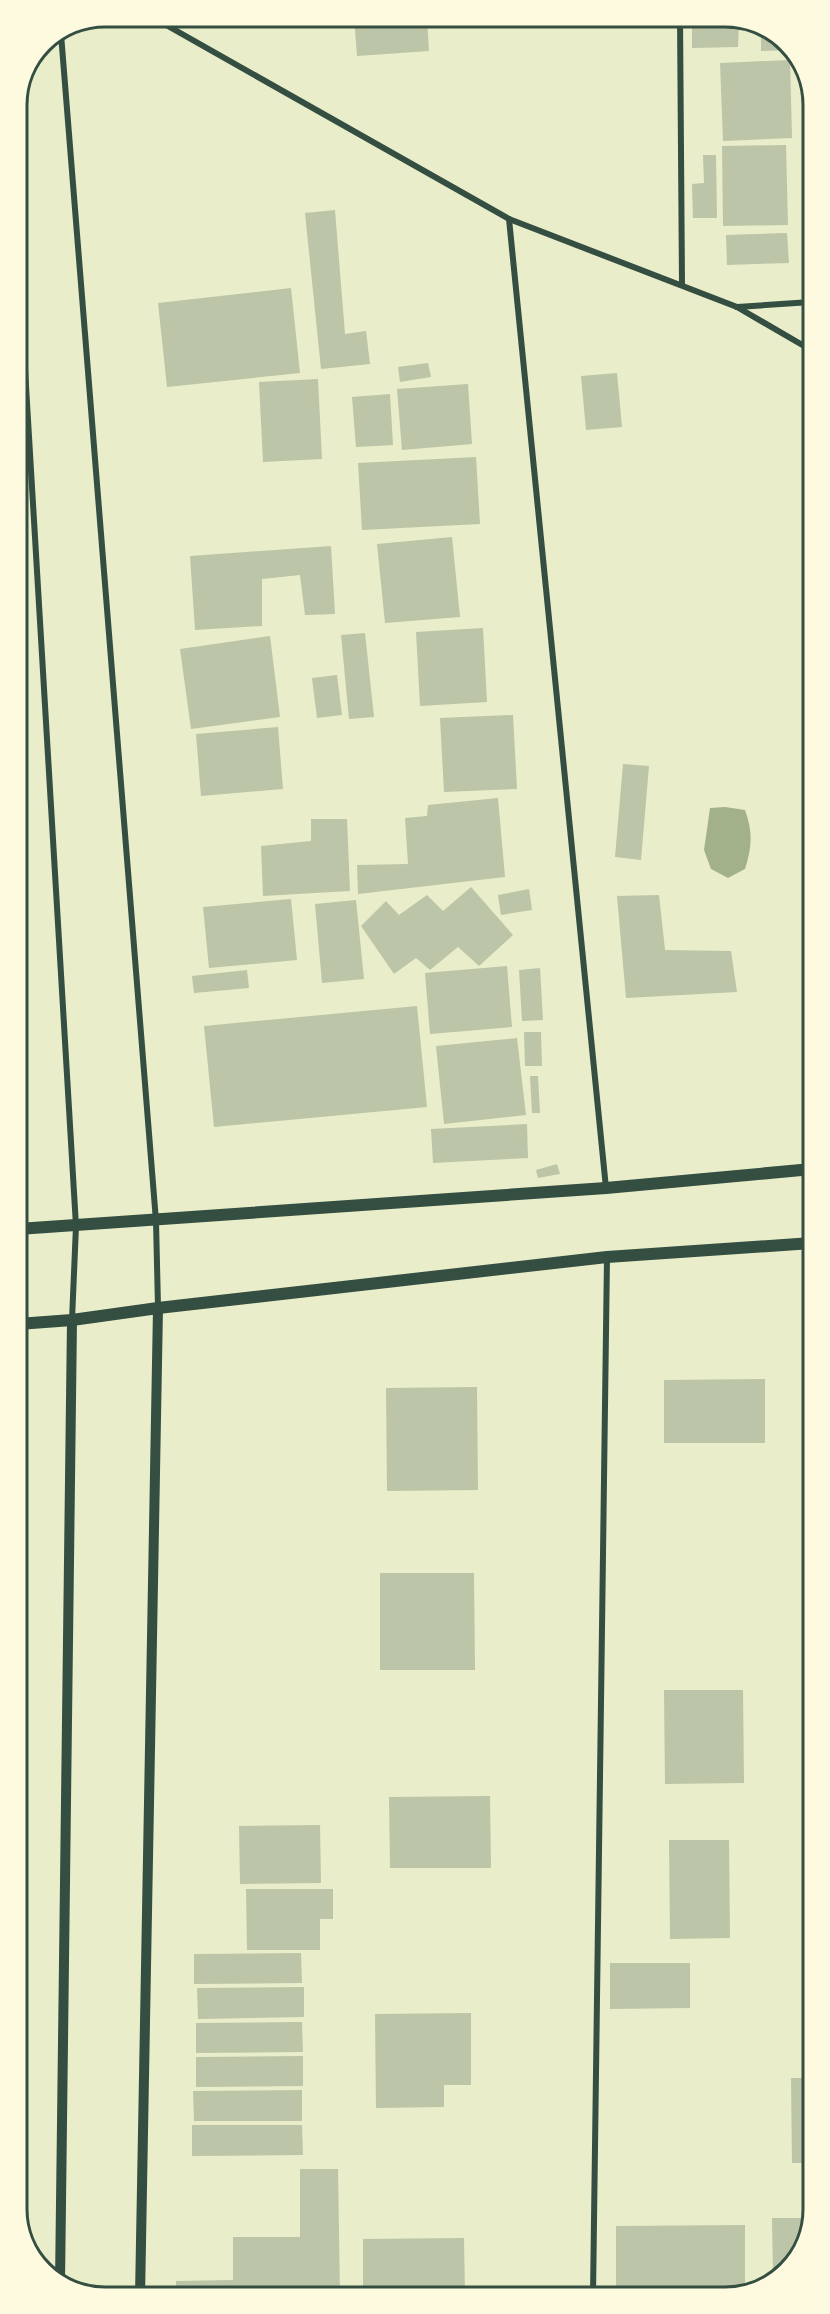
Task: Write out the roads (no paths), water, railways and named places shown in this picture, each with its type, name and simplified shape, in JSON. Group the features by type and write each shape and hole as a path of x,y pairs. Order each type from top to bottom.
{"main road":[{"path":"27,1229 606,1188 803,1170"},
{"path":"27,1323 72,1320 158,1308 607,1257 803,1244"}],"street":[{"path":"171,27 509,219 737,307 803,345"},
{"path":"680,27 682,284"},
{"path":"62,39 156,1221 158,1308 140,2287"},
{"path":"509,219 606,1188"},
{"path":"737,307 803,303"},
{"path":"27,403 76,1226 72,1320 60,2273"},
{"path":"593,2287 607,1257"}]}
